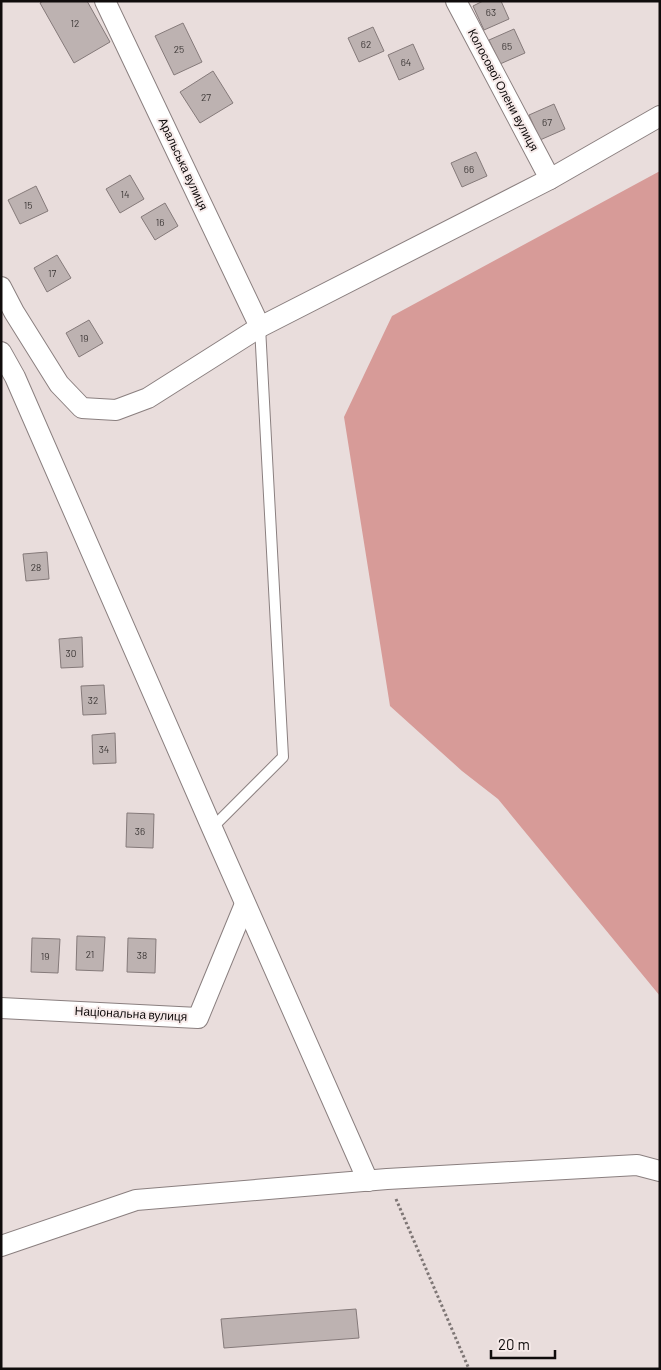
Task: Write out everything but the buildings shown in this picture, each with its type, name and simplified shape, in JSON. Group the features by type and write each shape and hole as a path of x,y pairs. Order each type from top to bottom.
{"street":[{"name":"Аральська вулиця","path":"105,1 260,327"},
{"name":"Колосової Олени вулиця","path":"456,1 550,179"},
{"path":"1,287 14,312 59,384 82,408 116,410 148,398 260,327 550,179 660,116"},
{"path":"1,352 19,386 245,904 377,1180"},
{"name":"Національна вулиця","path":"1,1008 198,1018 245,904"},
{"path":"1,1246 136,1200 377,1180 637,1166 660,1171"}],"lane":[{"path":"212,828 283,757 260,327"}],"path":[{"path":"377,1180 468,1369"}],"shaded area":[{"path":"660,171 660,996 498,799 462,771 390,706 344,417 392,316"}]}
